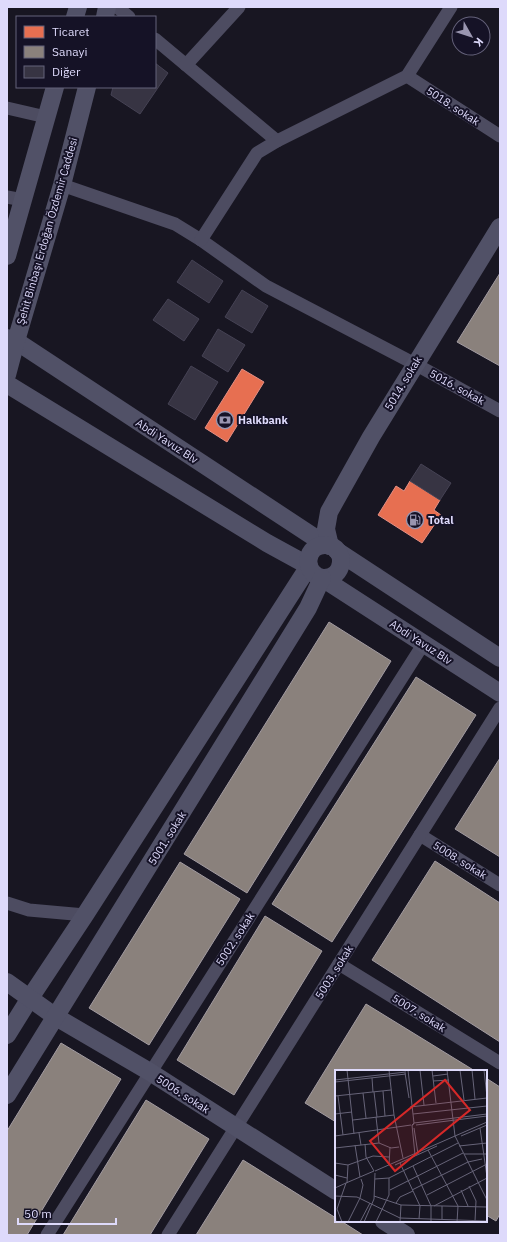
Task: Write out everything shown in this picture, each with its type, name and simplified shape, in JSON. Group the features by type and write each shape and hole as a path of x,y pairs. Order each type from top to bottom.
{"street":[{"path":"116,7 128,16"},
{"path":"186,65 239,7"},
{"path":"201,240 257,153 406,76 451,7"},
{"path":"156,40 278,141"},
{"name":"5018. sokak","path":"406,76 500,136"},
{"path":"7,256 15,198 46,117 55,88"},
{"name":"Şehit Binbaşı Erdoğan Özdemir Caddesi","path":"7,375 11,340 62,185 87,88"},
{"path":"7,108 46,117"},
{"name":"5016. sokak","path":"62,185 175,224 201,240 266,286 415,364 500,411"},
{"name":"5014. sokak","path":"331,547 326,529 329,512 371,437 500,227"},
{"name":"Abdi Yavuz Blv","path":"11,340 500,658"},
{"name":"Abdi Yavuz Blv","path":"7,384 315,572 500,693"},
{"path":"317,547 331,547 341,559 338,572 331,577 315,572 309,557 313,550 317,547"},
{"path":"7,1035 30,998 315,572"},
{"name":"5001. sokak","path":"7,1095 308,608 315,572"},
{"name":"5002. sokak","path":"47,1235 424,643"},
{"name":"5003. sokak","path":"168,1235 500,708"},
{"name":"5008. sokak","path":"420,835 500,885"},
{"path":"7,903 29,910 85,916"},
{"name":"5007. sokak","path":"339,964 500,1063"},
{"name":"5006. sokak","path":"7,982 56,1017 150,1072 335,1190"},
{"path":"386,1222 406,1235"}],"building: Ticaret":[{"path":"242,369 264,382 227,442 205,428"},
{"path":"410,481 440,500 434,510 441,515 422,543 378,515 396,486 404,491"}],"building: Sanayi":[{"path":"500,273 500,366 457,342"},
{"path":"329,622 391,661 247,893 184,854"},
{"path":"416,677 476,715 332,942 272,904"},
{"path":"500,758 500,857 455,829"},
{"path":"435,861 500,903 500,1042 372,960"},
{"path":"180,862 240,899 149,1045 89,1008"},
{"path":"265,916 322,951 234,1095 177,1060"},
{"path":"366,1004 473,1070 335,1070 335,1121 305,1103"},
{"path":"61,1043 121,1079 27,1235 7,1235 7,1131"},
{"path":"487,1079 500,1087 500,1214 496,1221 487,1216"},
{"path":"146,1100 209,1139 150,1235 63,1235"},
{"path":"243,1160 335,1217 335,1222 343,1222 363,1235 196,1235"}],"building: Diğer":[{"path":"156,64 168,73 140,114 111,95 113,88 156,88"},
{"path":"192,260 223,281 209,303 177,282"},
{"path":"242,290 268,306 252,333 225,317"},
{"path":"168,299 199,319 184,341 153,320"},
{"path":"218,329 245,345 228,372 202,356"},
{"path":"191,366 218,382 195,420 168,404"},
{"path":"421,464 451,483 440,500 410,481"}],"place":[{"name":"Halkbank","path":"225,420"},
{"name":"Total","path":"415,520"}]}
